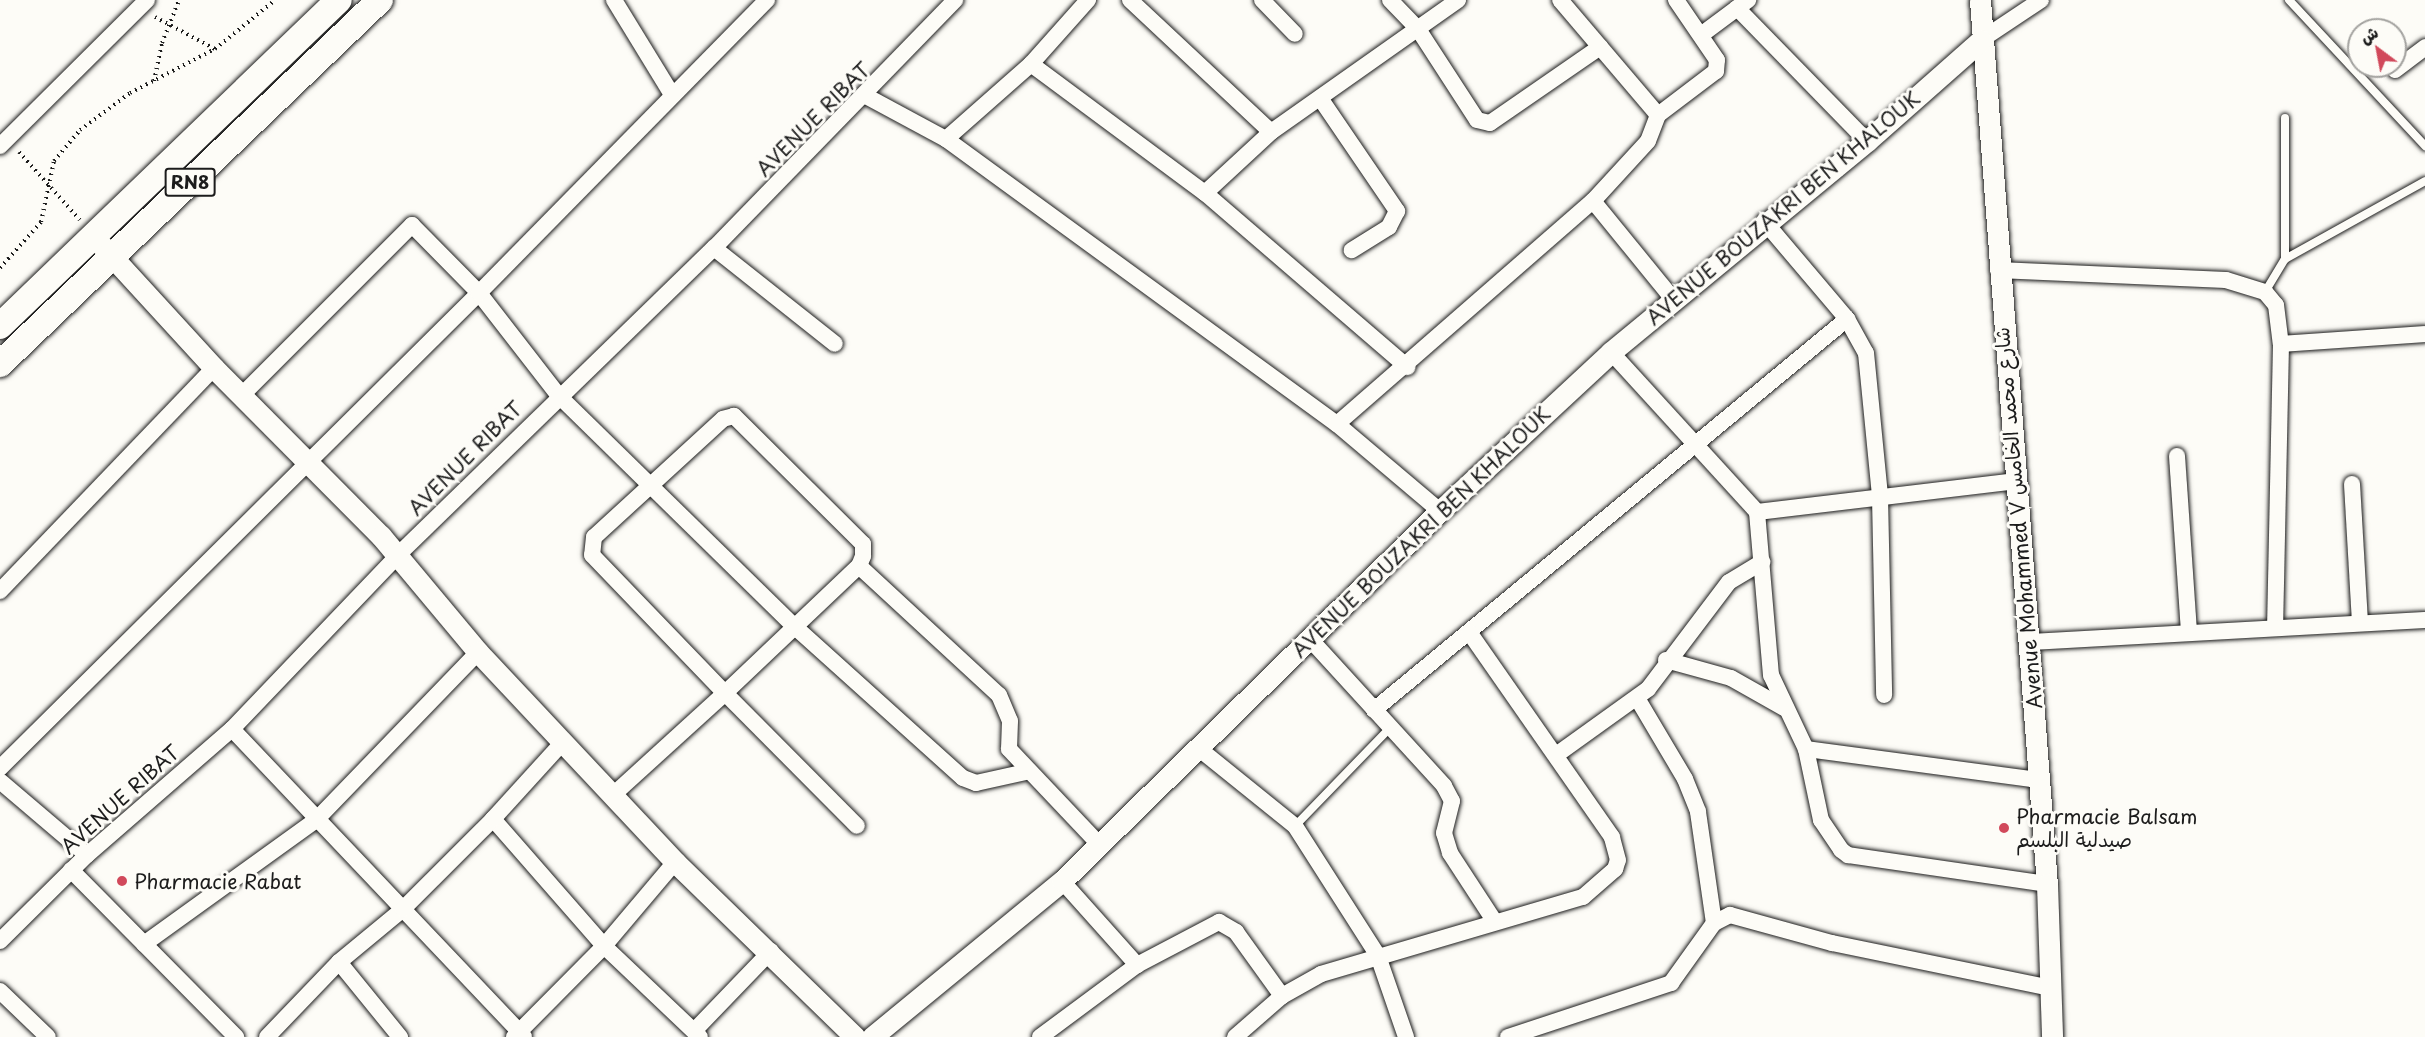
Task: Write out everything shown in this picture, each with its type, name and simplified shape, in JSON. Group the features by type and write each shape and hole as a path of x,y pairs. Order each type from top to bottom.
{"main road":[{"name":"RN8","path":"0,326 339,0"},
{"name":"RN8","path":"0,364 380,0"}],"street":[{"path":"614,0 671,93"},
{"path":"0,768 309,459 479,294 671,93 767,0"},
{"name":"AVENUE RIBAT","path":"0,941 87,855 232,729 398,555 558,395 714,248 866,96 955,0"},
{"path":"946,139 1030,64 1088,0"},
{"path":"1130,0 1270,132"},
{"path":"1262,0 1295,34"},
{"path":"1390,0 1418,28 1468,111 1490,123 1600,47"},
{"path":"1204,193 1270,132 1458,0"},
{"path":"1560,0 1658,115"},
{"path":"1337,424 1407,367 1593,201 1648,141 1658,115 1716,71 1717,60 1676,0"},
{"name":"Avenue Mohammed V شارع محمد الخامس","path":"1980,0 1998,270 2030,642 2047,884 2052,1037"},
{"path":"1981,40 2041,0"},
{"path":"2,139 142,4"},
{"path":"1701,35 1743,4 1867,141"},
{"name":"AVENUE BOUZAKRI BEN KHALOUK","path":"872,1037 1062,881 1098,843 1440,511 1611,352 1764,221 1867,141 1981,40"},
{"path":"2407,61 2425,47"},
{"path":"1030,64 1204,193 1407,367"},
{"path":"866,96 946,139 1337,424 1440,511"},
{"path":"1320,98 1397,212 1389,227 1352,250"},
{"path":"1593,201 1673,299"},
{"path":"1764,221 1847,319 1866,353 1880,497 1884,695"},
{"path":"241,396 412,225 479,294 558,395 651,483 794,626 963,778 976,783 1026,772"},
{"path":"94,237 241,396 309,459 398,555 478,652 675,862 771,951 855,1037"},
{"path":"714,248 835,344"},
{"path":"1998,270 2226,280 2265,292 2276,305 2281,344 2275,627"},
{"path":"1374,710 1847,319"},
{"path":"2281,344 2425,334"},
{"path":"1611,352 1694,446 1757,512 1770,666 1784,708 1806,749 1816,807 1844,853 2047,884"},
{"path":"0,591 214,368"},
{"path":"613,795 725,693 859,566 863,544 734,416 723,419 594,537 592,555 725,693 857,826"},
{"path":"2177,456 2190,632"},
{"path":"1757,512 2017,481"},
{"path":"2352,484 2360,622"},
{"path":"1556,755 1637,698 1728,582 1762,562"},
{"path":"859,566 999,695 1011,721 1009,749 1026,772 1098,843"},
{"path":"2030,642 2425,620"},
{"path":"1234,1037 1282,996 1322,974 1583,897 1615,869 1618,860 1612,837 1469,632"},
{"path":"1310,639 1444,786 1452,801 1444,833 1450,853 1495,922"},
{"path":"144,944 317,819 478,652"},
{"path":"1666,660 1731,678 1784,708"},
{"path":"1637,698 1685,779 1698,812 1714,923"},
{"path":"232,729 519,1035 604,946 675,862"},
{"path":"267,1037 339,962 403,909 494,819 563,742"},
{"path":"1197,747 1295,826 1378,956 1406,1037"},
{"path":"1806,749 2038,780"},
{"path":"0,781 87,855"},
{"path":"494,819 604,946 697,1034 771,951"},
{"path":"71,870 236,1037"},
{"path":"1062,881 1137,965"},
{"path":"1508,1037 1671,983 1714,923 1730,915 1764,921 1832,943 2051,988"},
{"path":"1040,1037 1137,965 1219,922 1236,932 1282,996"},
{"path":"339,962 400,1037"},
{"path":"0,991 48,1037"}],"lane":[{"path":"2289,0 2425,146"},
{"path":"2285,118 2285,259"},
{"path":"2265,292 2285,259 2425,181"},
{"path":"1295,826 1390,728"}],"path":[{"path":"154,82 168,24 179,0"},
{"path":"0,268 41,222 46,181 54,161 80,130 112,104 216,49 275,0"},
{"path":"142,4 168,24 216,49"},
{"path":"2,139 46,181 94,237"}],"place":[{"name":"Pharmacie Balsam صيدلية البلسم","path":"2004,828"},
{"name":"Pharmacie Rabat","path":"122,881"}]}
